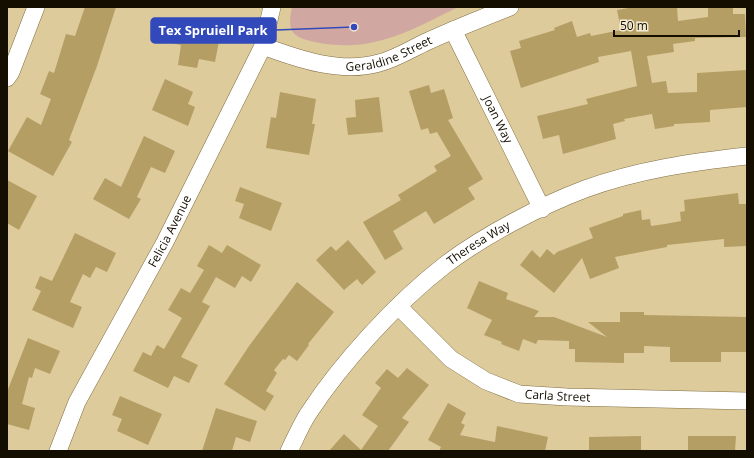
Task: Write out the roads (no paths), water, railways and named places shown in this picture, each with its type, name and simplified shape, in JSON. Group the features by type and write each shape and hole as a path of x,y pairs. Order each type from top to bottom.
{"street":[{"path":"7,78 11,72 36,7"},
{"name":"Felicia Avenue","path":"58,451 77,402 165,242 263,46 272,7"},
{"name":"Geraldine Street","path":"263,46 289,56 325,65 356,66 379,63 453,30 510,7"},
{"name":"Joan Way","path":"453,30 542,208"},
{"name":"Theresa Way","path":"289,451 308,414 346,362 399,307 445,265 500,229 585,189 646,171 692,162 747,156"},
{"name":"Carla Street","path":"399,307 451,359 486,381 519,394 567,397 747,401"}],"place":[{"name":"Tex Spruiell Park","path":"354,27"}]}
